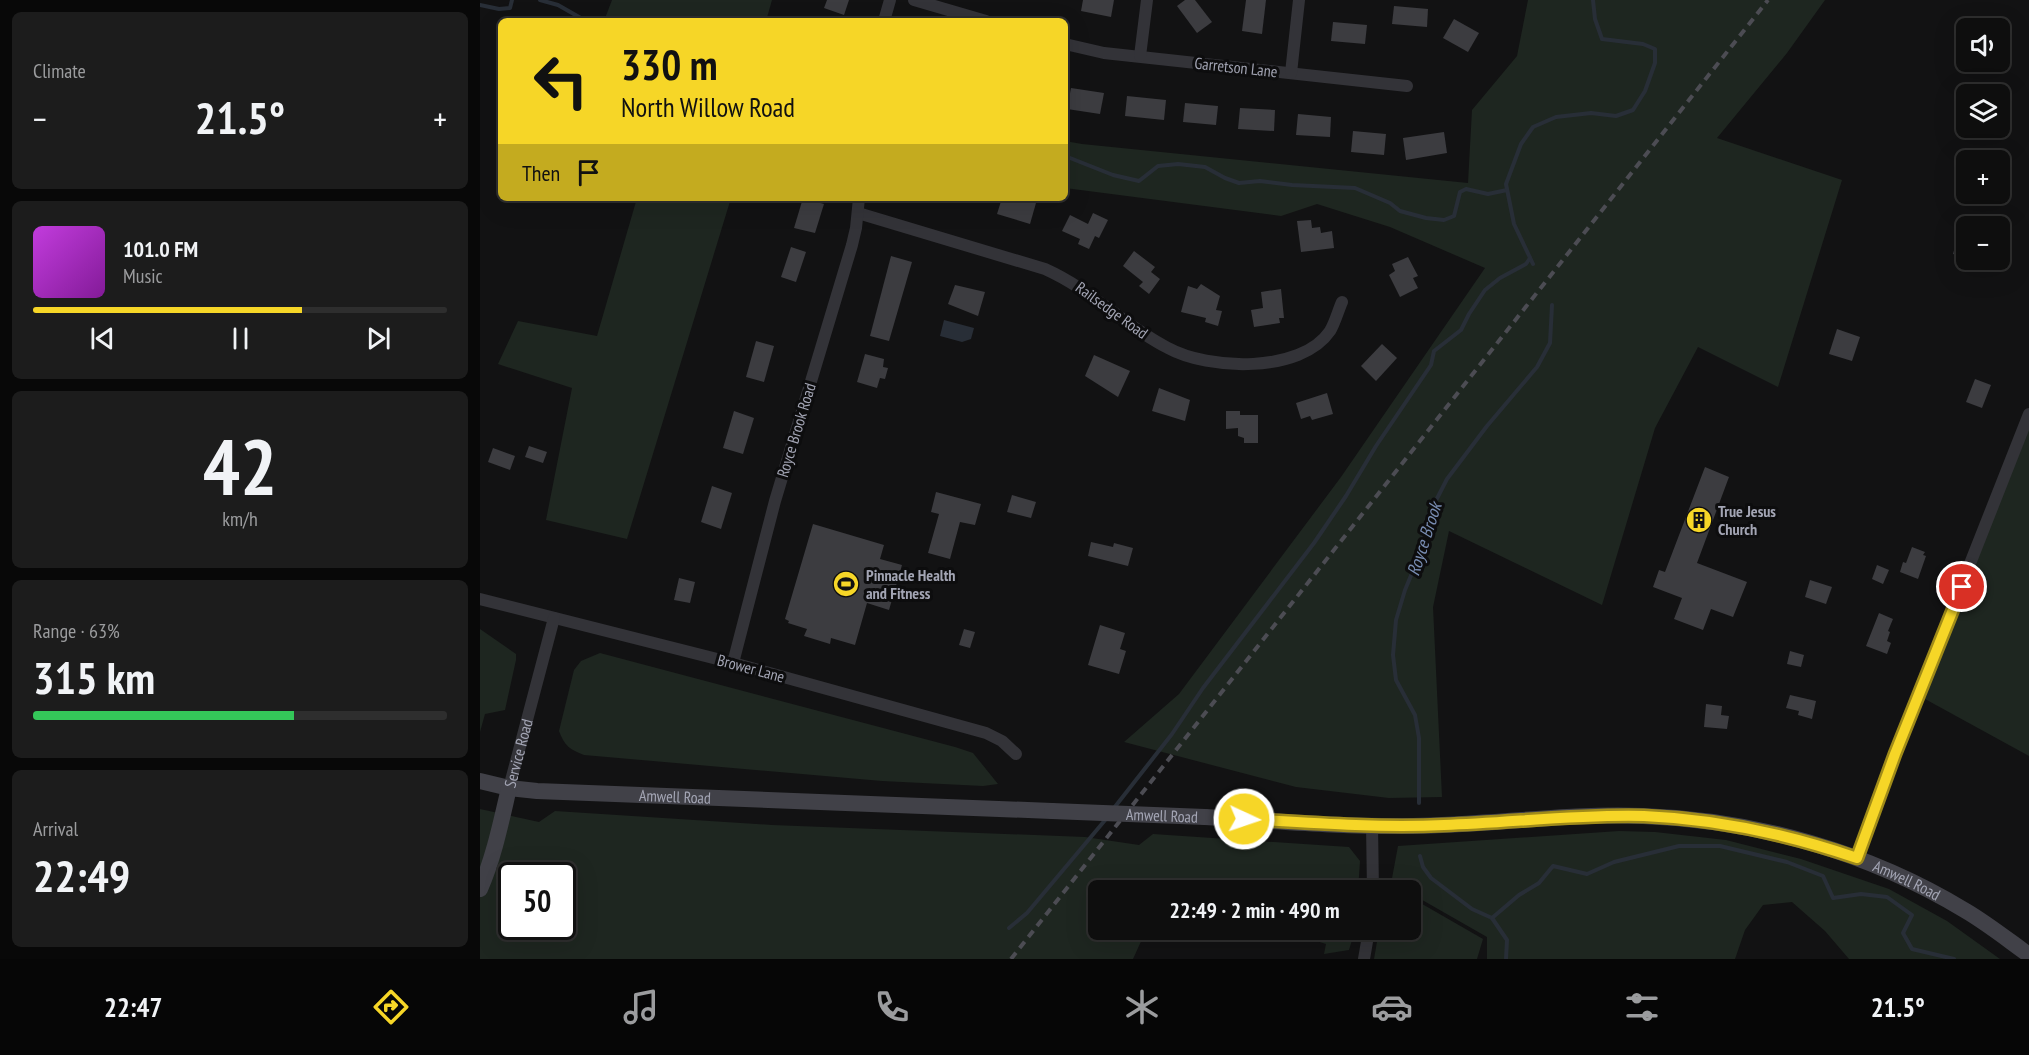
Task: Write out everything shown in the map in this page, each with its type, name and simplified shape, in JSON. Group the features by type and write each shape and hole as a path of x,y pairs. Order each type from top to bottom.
{"main road":[{"name":"Amwell Road","path":"480,781 509,788 537,791 1372,825 1445,825 1613,816 1688,819 1770,832 1857,858 1947,900 1989,926 2029,955"},
{"name":"Service Road","path":"480,889 492,854 509,788"}],"street":[{"path":"885,18 890,0"},
{"path":"914,0 976,18"},
{"path":"1140,56 1147,0"},
{"path":"1291,73 1299,0"},
{"name":"Garretson Lane","path":"1068,45 1104,53 1407,86"},
{"name":"Royce Brook Road","path":"733,663 775,501 852,245 859,201"},
{"name":"Railsedge Road","path":"858,213 1045,269 1069,279 1170,350 1221,364 1244,365 1271,362 1294,356 1314,347 1330,332 1342,302"},
{"path":"1857,858 1895,754 2029,414"},
{"name":"Brower Lane","path":"480,599 733,663 986,733 1002,741 1016,754"},
{"name":"Service Road","path":"509,788 554,618"},
{"path":"1372,825 1372,880"},
{"path":"1364,959 1367,940"}],"shaded area":[{"path":"612,0 772,0 767,18 605,18"},
{"path":"1528,0 1825,0 1787,53 1717,138 1842,180 1778,387 1698,347 1655,428 1602,605 1449,531 1433,607 1442,797 1389,798 1296,787 1124,742 1179,694 1341,477 1485,268 1390,227 1317,204 1281,216 1068,188 1068,142 1468,183 1472,110 1517,56"},
{"path":"636,201 730,201 627,539 546,520 572,388 498,364 518,321 597,336"},
{"path":"944,320 974,328 971,339 962,342 940,336"},
{"path":"2029,420 2029,756 1925,699"},
{"path":"480,629 516,654 516,660 505,710 485,714 480,732"},
{"path":"600,653 955,747 973,753 998,784 983,786 882,781 584,755 568,746 559,731 574,670 581,661"},
{"path":"480,809 539,822 555,811 772,825 1085,837 1139,845 1153,834 1349,847 1360,861 1359,880 1088,880 1088,940 1142,940 1133,959 480,959"},
{"path":"1619,831 1655,832 1726,840 1801,859 1889,889 1947,921 2000,959 1849,959 1825,931 1792,902 1763,905 1745,930 1735,959 1487,959 1487,937 1421,899 1421,880 1392,880 1398,846"},
{"path":"1421,903 1483,939 1477,959 1374,959 1377,940 1421,940"},
{"path":"1313,940 1352,940 1349,950 1324,954 1326,944"}],"building":[{"path":"827,0 849,0 844,15 824,8"},
{"path":"1083,0 1114,0 1111,17 1081,11"},
{"path":"1185,0 1195,0 1212,22 1197,33 1177,6"},
{"path":"1246,0 1266,0 1262,34 1242,31"},
{"path":"1394,6 1428,9 1427,27 1392,24"},
{"path":"1454,19 1479,33 1468,52 1443,38"},
{"path":"1333,22 1367,25 1365,44 1331,41"},
{"path":"1071,88 1104,93 1100,114 1068,109"},
{"path":"1127,96 1166,100 1164,120 1125,116"},
{"path":"1185,103 1218,106 1216,125 1183,122"},
{"path":"1240,108 1275,110 1274,131 1238,129"},
{"path":"1298,114 1331,117 1330,137 1296,135"},
{"path":"1353,131 1386,134 1384,155 1351,152"},
{"path":"1444,132 1447,153 1406,160 1403,138"},
{"path":"802,201 824,204 815,233 794,228"},
{"path":"1001,201 1036,203 1030,224 997,214"},
{"path":"1093,213 1108,220 1099,238 1095,236 1089,249 1078,244 1080,239 1062,231 1070,215 1088,224"},
{"path":"1311,220 1312,228 1320,227 1321,233 1332,231 1334,248 1301,252 1297,221"},
{"path":"791,247 806,252 796,282 781,277"},
{"path":"1134,251 1155,267 1151,272 1160,279 1149,294 1139,286 1143,282 1123,266"},
{"path":"891,256 912,262 889,341 870,336"},
{"path":"1408,257 1418,276 1413,278 1418,288 1400,297 1389,275 1395,271 1392,264"},
{"path":"1201,284 1220,296 1216,310 1222,311 1218,326 1205,322 1206,318 1181,312 1188,286 1197,289"},
{"path":"955,285 985,292 978,316 948,304"},
{"path":"1281,289 1284,318 1279,318 1280,323 1254,327 1251,310 1263,308 1261,292"},
{"path":"1837,329 1860,337 1852,361 1829,354"},
{"path":"756,341 774,346 764,382 746,377"},
{"path":"1382,344 1397,358 1376,381 1361,366"},
{"path":"865,354 884,359 883,367 888,368 885,379 880,378 877,388 857,382"},
{"path":"1094,355 1130,371 1118,397 1085,376"},
{"path":"1975,379 1991,385 1982,408 1966,402"},
{"path":"1159,388 1190,400 1185,421 1152,411"},
{"path":"1327,393 1333,414 1312,420 1310,416 1301,419 1296,403"},
{"path":"734,411 754,418 743,454 723,448"},
{"path":"1226,411 1240,411 1240,415 1258,415 1258,443 1244,443 1244,438 1238,436 1238,428 1226,429"},
{"path":"529,446 547,452 543,463 525,457"},
{"path":"493,448 515,456 510,470 488,462"},
{"name":"True Jesus Church","path":"1705,467 1729,477 1697,563 1747,582 1733,617 1711,609 1703,630 1674,619 1682,598 1653,587 1659,570 1665,572"},
{"path":"712,486 732,493 721,529 701,522"},
{"path":"936,492 981,504 975,525 960,522 950,559 928,553 939,514 931,512"},
{"path":"1012,495 1036,502 1031,518 1007,512"},
{"name":"Pinnacle Health and Fitness","path":"813,524 884,545 880,559 902,565 889,610 867,603 855,645 831,638 830,644 804,636 807,629 788,623 789,621 785,619"},
{"path":"1091,542 1113,547 1114,543 1133,548 1128,566 1088,556"},
{"path":"1912,547 1925,552 1923,555 1926,556 1918,579 1900,572"},
{"path":"1877,565 1889,570 1883,584 1872,579"},
{"path":"679,578 695,582 690,603 674,600"},
{"path":"1810,580 1832,587 1826,604 1805,597"},
{"path":"1879,613 1893,619 1888,631 1890,632 1887,641 1891,643 1887,654 1866,646"},
{"path":"1100,625 1125,633 1120,649 1126,651 1119,674 1088,665"},
{"path":"964,629 975,632 970,648 959,645"},
{"path":"1790,651 1804,655 1801,667 1787,664"},
{"path":"1790,695 1816,701 1812,719 1798,715 1799,711 1786,708"},
{"path":"1706,704 1722,706 1721,715 1729,716 1727,729 1704,727"}],"waterway":[{"path":"480,5 499,9 510,8 512,0"},
{"path":"540,0 558,5 581,18"},
{"name":"Royce Brook","path":"1533,264 1514,224 1506,184 1521,144 1533,127 1556,117 1591,113 1616,116 1633,110 1645,91 1655,63 1655,49 1643,44 1602,39 1595,19 1593,0"},
{"path":"1068,157 1113,175 1139,181 1158,166 1178,164 1205,167 1239,183 1260,181 1355,188 1390,203 1400,211 1444,220 1454,216 1460,192 1466,189 1488,194 1507,190"},
{"path":"1114,808 1314,543 1431,365 1434,351 1461,330 1485,290 1500,278 1526,264 1530,258"},
{"name":"Royce Brook","path":"1419,803 1419,738 1415,715 1396,680 1393,655 1396,620 1417,561 1427,518 1447,479 1487,426 1537,367 1550,343 1552,305"},
{"path":"1009,928 1027,913 1106,819"},
{"path":"1492,918 1519,895 1539,883 1553,866 1587,874 1614,862 1679,846 1720,846 1787,862 1823,876 1833,898 1861,894 1887,897 1912,915 1903,933 1912,949 1954,959"},
{"name":"Royce Brook","path":"1420,856 1423,867 1431,878 1472,909 1492,918 1507,940 1506,959"}],"railway":[{"path":"1011,959 1768,0"}],"place":[{"name":"True Jesus Church","path":"1699,520"},
{"name":"Pinnacle Health and Fitness","path":"846,584"}],"route":[{"path":"1244,819 1409,826 1642,816 1735,825 1802,840 1857,858 1895,754 1962,587"}]}
